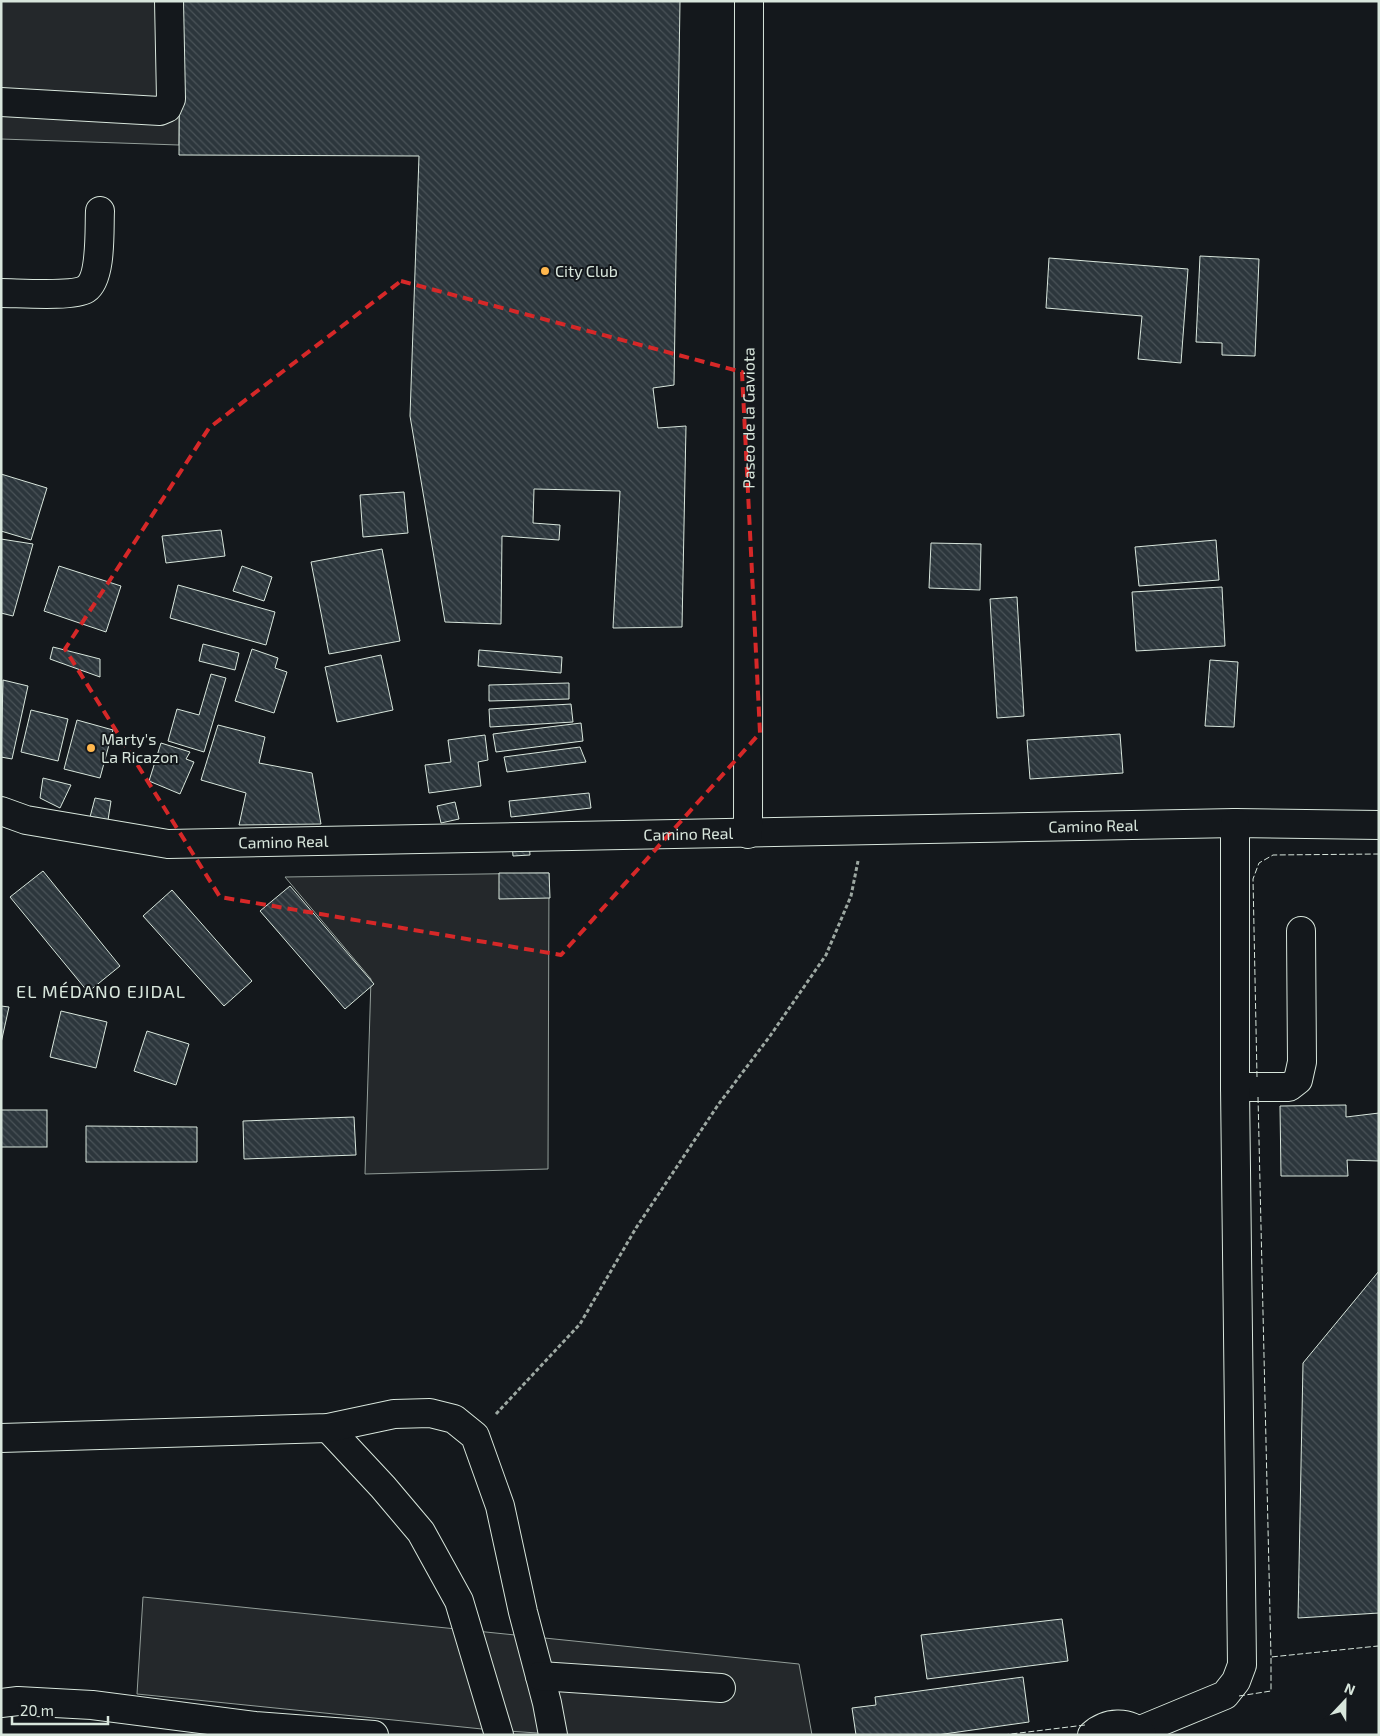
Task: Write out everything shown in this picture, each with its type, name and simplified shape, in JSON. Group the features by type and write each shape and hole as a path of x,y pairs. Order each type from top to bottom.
{"street":[{"path":"1,102 160,111 167,108 171,99 169,1"},
{"name":"Paseo de la Gaviota","path":"748,834 749,1"},
{"path":"1,293 75,293 87,288 93,279 97,264 100,211"},
{"name":"Camino Real","path":"1,811 26,820 168,844 1235,823 1379,825"},
{"path":"1092,1735 1108,1725 1124,1724 1140,1733 1226,1695 1236,1681 1242,1664 1235,1087 1235,823"},
{"path":"1235,1087 1288,1087 1298,1080 1302,1062 1301,931"},
{"path":"1,1438 328,1428 394,1414 430,1413 454,1420 474,1436 500,1506 553,1735"},
{"path":"328,1428 383,1487 421,1532 459,1601 499,1735"},
{"path":"540,1676 720,1688"},
{"path":"1,1703 92,1705 256,1730 374,1735"}],"path":[{"path":"474,1436 580,1324 636,1228 718,1105 770,1036 826,955 851,896 865,831"}],"highlighted area":[{"path":"401,281 742,372 760,733 561,955 220,897 65,649 209,428"}],"shaded area":[{"path":"1,1 180,1 179,145 1,139"},
{"path":"549,873 548,1169 365,1174 371,979 285,877"},
{"path":"143,1597 799,1664 812,1735 568,1735 492,1730 137,1694"}],"building":[{"name":"City Club","path":"180,1 680,1 674,385 653,388 658,428 686,426 682,627 613,628 620,491 534,489 533,523 560,525 559,540 502,536 501,624 445,622 410,416 419,156 179,155"},
{"path":"1200,256 1259,259 1255,356 1222,355 1222,343 1196,342"},
{"path":"1049,258 1188,269 1181,363 1138,359 1142,316 1046,308"},
{"path":"1,474 47,488 31,540 1,531"},
{"path":"404,492 408,533 363,537 360,495"},
{"path":"221,530 225,556 166,563 162,536"},
{"path":"1,539 33,544 13,616 1,613"},
{"path":"1216,540 1219,580 1139,586 1135,547"},
{"path":"931,543 981,544 980,590 929,588"},
{"path":"382,549 400,641 329,654 311,562"},
{"path":"59,566 121,586 106,632 44,611"},
{"path":"242,566 272,577 264,601 233,591"},
{"path":"178,585 275,612 266,645 170,618"},
{"path":"1222,587 1225,646 1136,651 1132,592"},
{"path":"1017,597 1024,716 997,718 990,599"},
{"path":"203,644 239,653 235,670 199,661"},
{"path":"53,647 100,659 100,677 50,659"},
{"path":"252,649 278,658 275,668 287,672 274,713 235,701"},
{"path":"479,650 562,657 561,673 478,666"},
{"path":"381,655 393,710 337,722 325,667"},
{"path":"1210,660 1238,662 1234,727 1205,726"},
{"path":"211,674 226,678 204,752 168,741 177,709 199,715"},
{"path":"3,680 28,686 12,759 1,757"},
{"path":"569,683 569,699 489,701 489,685"},
{"path":"571,704 573,722 490,727 489,709"},
{"path":"31,710 68,719 58,761 21,752"},
{"path":"77,720 113,730 100,778 64,769"},
{"path":"581,723 583,741 496,752 493,734"},
{"path":"218,725 265,737 259,763 312,773 321,824 239,825 246,793 201,780"},
{"path":"1120,734 1123,773 1030,779 1027,740"},
{"path":"485,735 488,760 478,762 481,786 429,793 425,765 451,762 448,740"},
{"path":"161,743 190,752 186,759 194,762 180,794 149,781"},
{"path":"580,747 586,762 507,772 504,757"},
{"path":"43,778 71,785 60,808 40,798"},
{"path":"589,793 591,808 511,817 509,801"},
{"path":"95,798 111,801 108,820 90,817"},
{"path":"455,802 459,819 441,823 437,806"},
{"path":"529,841 530,855 513,856 512,842"},
{"path":"43,871 120,966 88,992 10,897"},
{"path":"499,873 549,873 550,898 499,899"},
{"path":"290,886 374,984 345,1009 260,911"},
{"path":"172,890 252,981 224,1006 143,916"},
{"path":"1,1006 9,1007 1,1043"},
{"path":"61,1011 107,1022 96,1068 50,1057"},
{"path":"147,1031 189,1044 176,1085 134,1071"},
{"path":"1346,1105 1346,1117 1379,1113 1379,1161 1347,1160 1348,1176 1281,1176 1280,1106"},
{"path":"1,1110 47,1110 47,1147 1,1147"},
{"path":"354,1117 356,1155 244,1159 243,1121"},
{"path":"86,1126 197,1127 197,1162 86,1162"},
{"path":"1379,1271 1379,1613 1298,1618 1303,1363"},
{"path":"1062,1619 1068,1661 927,1679 921,1635"},
{"path":"1023,1677 1029,1722 937,1735 856,1735 852,1708 876,1705 875,1697"}],"fence":[{"path":"1257,1077 1253,879 1259,863 1273,855 1379,854"},
{"path":"1258,1097 1271,1657 1378,1646 1379,1648"},
{"path":"1239,1696 1271,1691 1271,1657 1273,1657"},
{"path":"1003,1735 1085,1725"}],"place":[{"name":"City Club","path":"545,271"},
{"name":"Marty's La Ricazon","path":"91,748"}],"district":[{"name":"EL MÉDANO EJIDAL","path":"101,992"}]}
